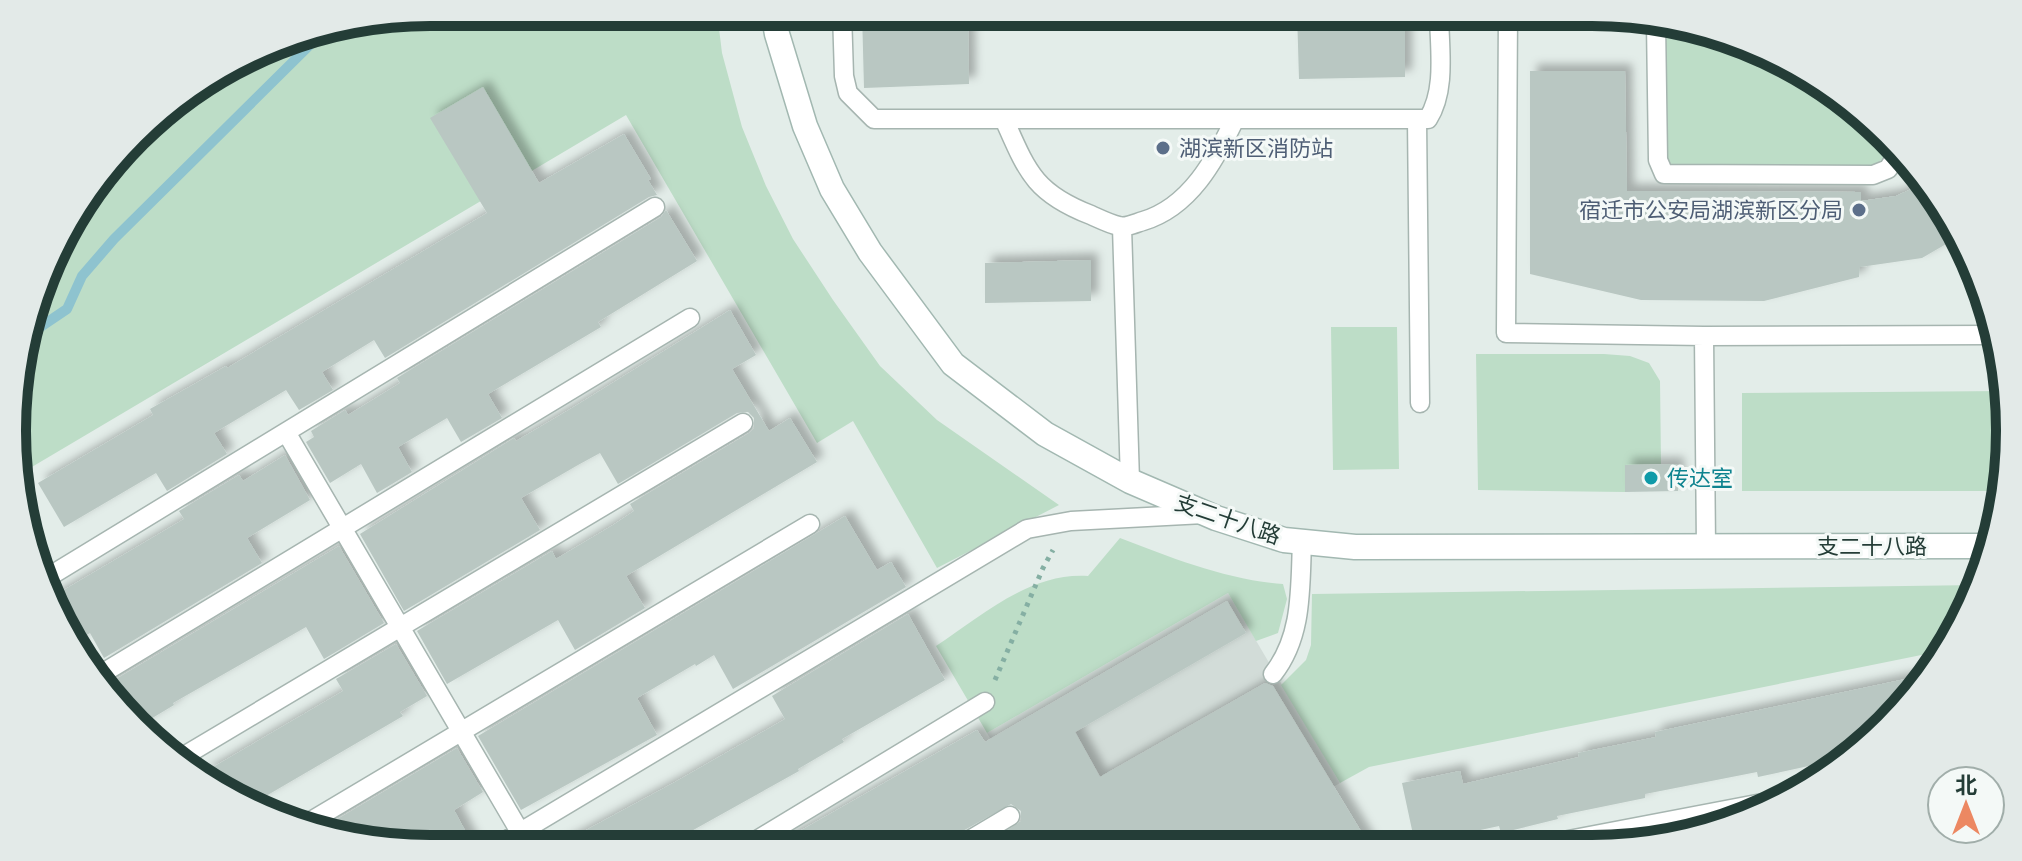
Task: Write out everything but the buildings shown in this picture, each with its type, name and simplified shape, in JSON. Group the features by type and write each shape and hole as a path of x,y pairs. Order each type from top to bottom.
{"street":[{"name":"支二十八路","path":"776,26 805,126 832,189 870,252 953,364 1045,434 1130,481 1206,514 1284,540 1355,547 1979,546"}],"lane":[{"path":"842,26 844,76 848,93 874,119 1428,119 1437,105 1439,26"},
{"path":"1508,26 1506,333 1984,335"},
{"path":"1656,31 1658,160 1664,174 1873,175 1888,169 1893,161"},
{"path":"1004,119 1025,166 1043,190 1064,205 1122,227 1154,218 1197,183 1217,155 1235,119"},
{"path":"1417,119 1420,403"},
{"path":"53,574 655,207"},
{"path":"1122,227 1130,481"},
{"path":"106,671 690,318"},
{"path":"1704,336 1706,547"},
{"path":"188,754 743,423"},
{"path":"286,432 522,835"},
{"path":"515,835 1027,529 1071,521 1206,514"},
{"path":"316,818 810,524"},
{"path":"1273,674 1291,646 1297,623 1302,542"},
{"path":"765,835 985,702"},
{"path":"1595,835 1736,808"},
{"path":"978,835 1010,816"}],"path":[{"path":"985,702 1043,568 1071,521"}],"shaded area":[{"path":"1228,593 1340,783 1251,835 1048,835 987,733"}],"green space":[{"path":"430,26 719,26 722,53 742,127 766,186 793,239 833,300 880,366 937,420 1059,505 937,568 853,421 817,443 626,115 28,469 29,378 47,300 68,252 94,206 126,164 164,126 206,94 252,68 300,47 378,29"},
{"path":"1662,32 1722,47 1794,80 1838,110 1886,153 1874,164 1857,168 1680,168 1669,163 1665,154"},
{"path":"1331,327 1397,327 1399,469 1333,470"},
{"path":"1476,354 1604,354 1630,356 1649,363 1660,381 1661,464 1625,465 1625,492 1478,490"},
{"path":"1994,391 1996,430 1991,491 1742,491 1742,393"},
{"path":"1120,538 1221,573 1283,584 1287,599 1278,633 1256,641 1228,593 987,733 936,646 1026,588 1046,581 1088,576"},
{"path":"1965,585 1929,653 1369,767 1340,783 1281,685 1306,660 1311,645 1312,594"}],"waterway":[{"path":"40,327 67,309 82,276 114,239 311,44"}],"place":[{"name":"湖滨新区消防站","path":"1163,148"},
{"name":"宿迁市公安局湖滨新区分局","path":"1859,210"},
{"name":"传达室","path":"1651,478"}]}
